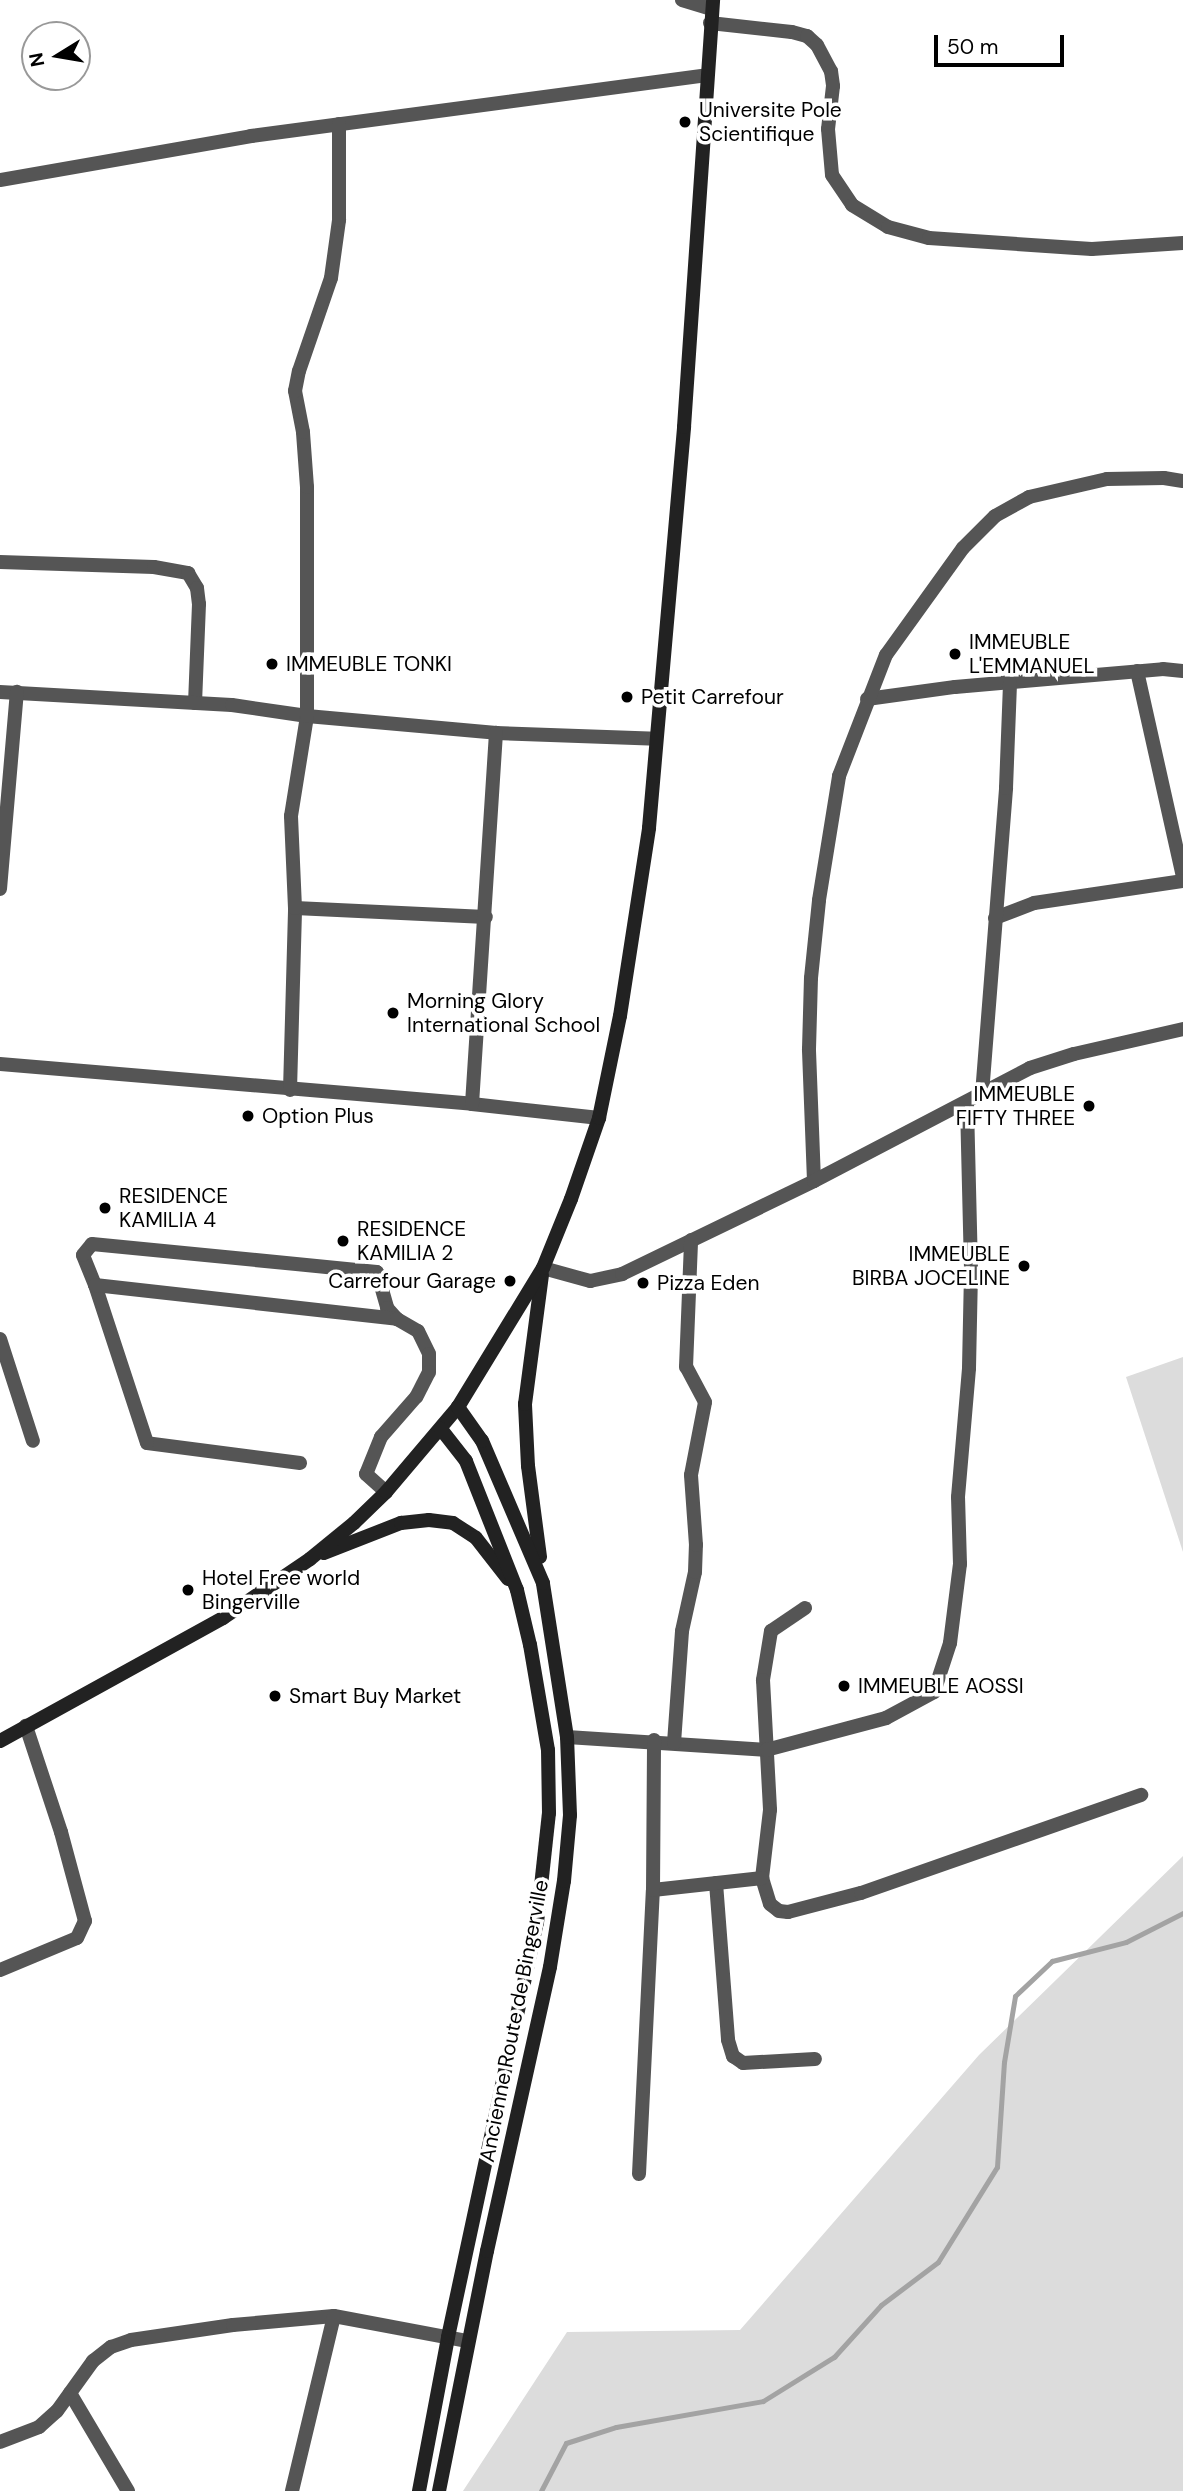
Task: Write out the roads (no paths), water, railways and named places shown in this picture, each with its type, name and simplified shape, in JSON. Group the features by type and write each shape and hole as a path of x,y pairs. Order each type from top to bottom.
{"street":[{"path":"682,0 807,36 817,45 831,71 833,86 828,129 832,175 852,205 888,227 929,238 1092,249 1183,243"},
{"path":"0,1741 222,1618 310,1559 386,1492 442,1429 543,1268 587,1160 599,1118 638,912 684,427 712,10"},
{"path":"0,180 339,124 706,75"},
{"path":"289,1090 295,908 291,816 307,716 307,487 303,432 295,391 299,371 331,278 339,220 339,124"},
{"path":"814,1181 811,978 819,900 839,776 886,655 918,606 963,548 995,516 1029,497 1107,479 1164,478 1183,481"},
{"path":"0,562 154,567 188,573 197,588 199,604 195,703"},
{"path":"867,699 955,687 1137,671 1183,671"},
{"path":"995,918 1034,903 1183,879 1137,671"},
{"path":"982,1094 1006,788 1010,683"},
{"path":"0,692 195,703 496,733 656,739"},
{"path":"0,889 17,692"},
{"path":"472,1104 496,733"},
{"path":"295,908 486,917"},
{"path":"543,1268 590,1281 622,1274 814,1181 1030,1068 1074,1054 1183,1029"},
{"path":"0,1064 472,1104 599,1118"},
{"path":"568,1737 654,1740 766,1750 886,1718 918,1704 934,1692 946,1655 960,1564 958,1497 969,1368 971,1156 967,1102"},
{"path":"674,1743 682,1632 695,1572 696,1545 691,1475 705,1402 687,1367 691,1240"},
{"path":"300,1464 148,1443 83,1255 92,1244 377,1272 387,1308 397,1319 418,1331 429,1354 429,1373 416,1397 374,1448 366,1474 386,1492"},
{"path":"543,1268 525,1405 528,1466 543,1583"},
{"path":"95,1285 397,1319"},
{"path":"0,1339 33,1441"},
{"name":"Ancienne Route de Bingerville","path":"439,2491 468,2341 550,1967 570,1815 568,1737 543,1583 482,1441 458,1407"},
{"name":"Ancienne Route de Bingerville","path":"419,2491 448,2337 490,2151 545,1870 548,1750 530,1645 517,1590 466,1461 442,1429"},
{"path":"310,1559 383,1528 429,1520 453,1524 476,1538 517,1590"},
{"path":"805,1608 771,1631 763,1680 770,1810 762,1878 770,1904 788,1912 861,1893 1141,1795"},
{"path":"0,1969 77,1938 85,1922 61,1832 26,1726"},
{"path":"639,2174 653,1891 654,1740"},
{"path":"653,1891 762,1878"},
{"path":"716,1883 728,2040 733,2056 743,2063 815,2059"},
{"path":"292,2491 334,2316"},
{"path":"0,2442 39,2427 57,2411 93,2361 111,2347 131,2340 233,2325 334,2316 468,2341"},
{"path":"70,2393 128,2491"}],"waterway":[{"path":"541,2491 566,2443 616,2427 763,2401 834,2357 881,2305 938,2262 997,2167 1004,2062 1015,1996 1052,1961 1126,1942 1183,1913"}],"place":[{"name":"Universite Pole Scientifique","path":"685,122"},
{"name":"IMMEUBLE L'EMMANUEL","path":"955,654"},
{"name":"IMMEUBLE TONKI","path":"272,664"},
{"name":"Petit Carrefour","path":"627,697"},
{"name":"Morning Glory International School","path":"393,1013"},
{"name":"IMMEUBLE FIFTY THREE","path":"1089,1106"},
{"name":"Option Plus","path":"248,1116"},
{"name":"RESIDENCE KAMILIA 4","path":"105,1208"},
{"name":"RESIDENCE KAMILIA 2","path":"343,1241"},
{"name":"IMMEUBLE BIRBA JOCELINE","path":"1024,1266"},
{"name":"Carrefour Garage","path":"510,1281"},
{"name":"Pizza Eden","path":"643,1283"},
{"name":"Hotel Free world Bingerville","path":"188,1590"},
{"name":"IMMEUBLE AOSSI","path":"844,1686"},
{"name":"Smart Buy Market","path":"275,1696"}]}
